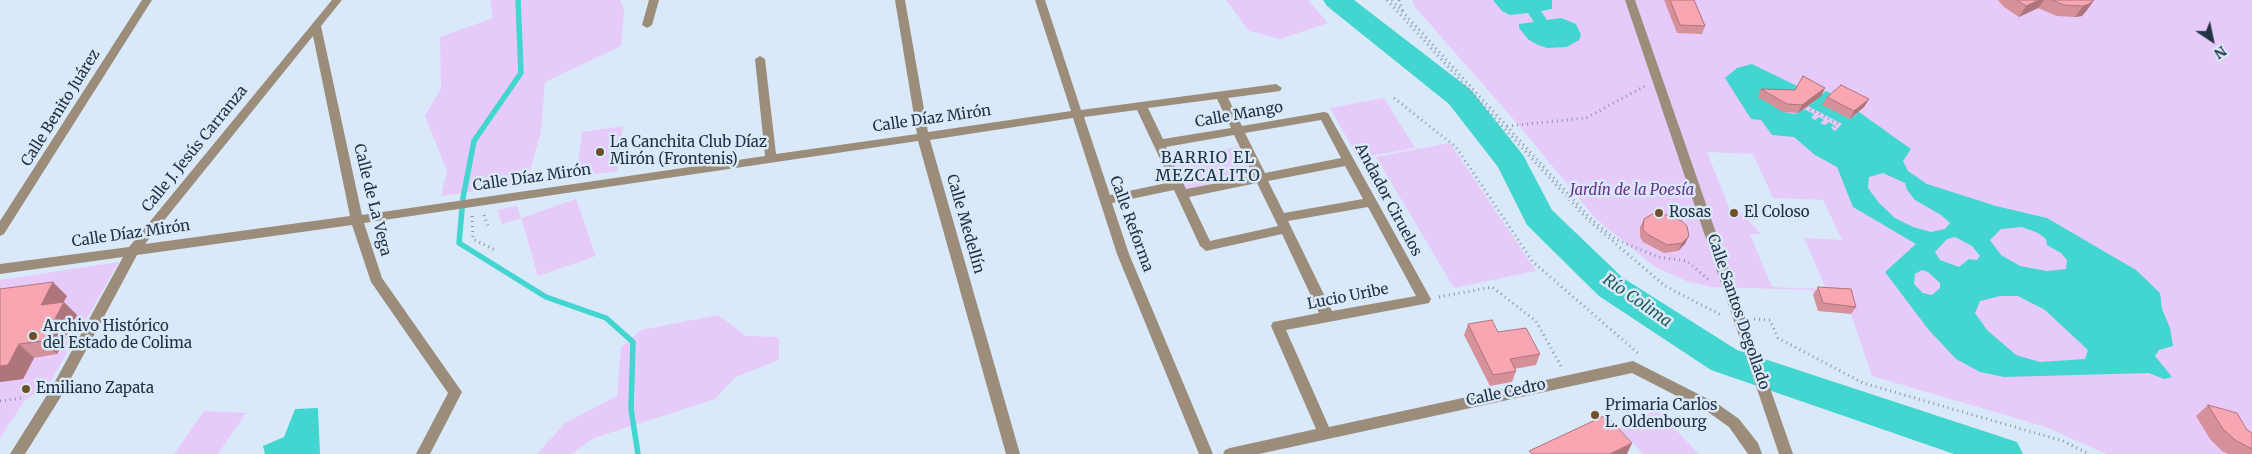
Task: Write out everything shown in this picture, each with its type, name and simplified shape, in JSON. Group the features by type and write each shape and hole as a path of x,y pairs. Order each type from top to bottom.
{"street":[{"name":"Calle Benito Juárez","path":"0,231 147,0"},
{"path":"316,26 337,0"},
{"path":"647,25 654,0"},
{"name":"Calle Medellín","path":"900,0 923,136 1013,454"},
{"name":"Calle Reforma","path":"1040,0 1123,254 1206,454"},
{"name":"Calle Santos Degollado","path":"1630,0 1786,454"},
{"name":"Calle de La Vega","path":"316,26 357,220 376,279 455,392 423,454"},
{"name":"Calle J. Jesús Carranza","path":"17,454 57,391 133,250 316,26"},
{"path":"760,59 771,159"},
{"name":"Calle Díaz Mirón","path":"0,269 448,208 923,136 1276,88"},
{"path":"1221,95 1328,317"},
{"path":"1142,106 1206,246 1371,202"},
{"name":"Calle Mango","path":"1159,144 1324,116"},
{"name":"Andador Ciruelos","path":"1324,116 1424,299"},
{"path":"1105,200 1261,178 1349,161"},
{"name":"Lucio Uribe","path":"1325,434 1278,326 1424,299"},
{"name":"Calle Cedro","path":"1230,454 1633,367 1713,408 1734,423 1755,454"}],"path":[{"path":"1392,0 1591,219 1615,239 1658,257 1688,261 1712,282"},
{"path":"1399,0 1408,23"},
{"path":"1501,127 1586,118 1648,84"},
{"path":"1394,98 1456,147 1533,262 1641,355"},
{"path":"1806,107 1838,124 1833,128"},
{"path":"1814,118 1818,114"},
{"path":"1824,123 1828,119"},
{"path":"470,204 473,239 497,251"},
{"path":"1424,299 1492,287 1536,321 1568,380"},
{"path":"0,401 22,398"}],"green space":[{"path":"490,0 620,0 624,9 621,46 545,82 541,132 526,184 441,196 447,171 425,116 441,88 440,37 493,18"},
{"path":"1226,0 1308,0 1328,23 1280,39 1249,31"},
{"name":"Jardín de la Poesía","path":"1412,0 2252,0 2252,454 2106,454 2046,427 1872,376 1845,297 1813,295 1812,290 1711,287 1686,281 1655,267 1595,218 1522,129 1415,7","holes":["1707,152 1753,154 1773,198 1823,200 1842,240 1804,238 1826,289 1772,287 1750,234 1761,234 1748,220 1758,220 1751,213 1731,212"]},
{"path":"1384,98 1415,148 1358,158 1330,108"},
{"name":"La Canchita Club Díaz Mirón (Frontenis)","path":"623,126 617,171 576,177 582,132"},
{"path":"1450,143 1536,271 1454,288 1376,157"},
{"path":"1241,146 1255,175 1185,189 1172,159"},
{"path":"576,199 596,256 538,276 521,218"},
{"path":"517,206 521,218 502,224 497,210"},
{"path":"119,262 48,386 25,400 0,438 0,280"},
{"path":"718,315 746,336 779,337 779,360 736,377 715,399 594,438 571,454 537,454 565,423 617,396 621,348 641,330"},
{"path":"1657,410 1699,454 1643,454 1619,428"},
{"path":"204,411 246,413 218,454 174,454"}],"shaded area":[{"path":"1493,0 1552,0 1552,9 1541,11 1547,20 1561,18 1576,24 1581,35 1579,40 1567,47 1547,48 1538,45 1529,40 1519,28 1519,24 1534,22 1528,13 1510,15 1502,11"},
{"path":"1752,64 1797,86 1797,93 1783,112 1795,114 1804,109 1814,114 1811,118 1815,120 1819,117 1824,120 1820,123 1825,125 1829,122 1834,125 1831,128 1835,131 1842,124 1808,106 1826,91 1834,95 1850,119 1859,112 1911,149 1903,161 1908,171 1927,184 1996,206 2047,218 2136,270 2160,293 2162,309 2170,328 2173,346 2159,350 2155,356 2172,377 2164,379 2149,373 2004,377 1980,372 1956,359 1928,329 1885,272 1916,244 1853,207 1837,167 1815,155 1794,137 1772,135 1761,120 1751,119 1725,78 1737,68","holes":["1883,173 1905,183 1907,190 1915,200 1941,215 1950,223 1945,229 1931,232 1913,227 1895,218 1879,203 1868,188 1869,177","2022,227 2038,233 2046,239 2047,245 2061,253 2067,260 2066,269 2047,271 2020,266 2001,255 1990,240 2001,229","1955,237 1972,246 1980,256 1977,260 1969,259 1959,267 1940,260 1935,252 1947,239","1922,270 1928,272 1940,283 1940,288 1932,295 1923,293 1914,284 1915,274","2000,296 2018,296 2045,310 2088,350 2085,359 2040,362 2016,355 1987,330 1975,313 1980,301"]},
{"path":"318,408 320,454 265,454 263,446 284,437 295,409"}],"building":[{"path":"1670,0 1694,0 1705,26 1680,25"},
{"path":"2017,0 2039,0 2026,6"},
{"path":"2052,0 2094,0 2083,6 2064,5"},
{"path":"1803,76 1825,88 1802,105 1787,104 1761,89 1795,90"},
{"path":"1841,85 1869,99 1854,111 1827,97"},
{"path":"1654,213 1661,213 1682,221 1687,226 1689,236 1682,243 1667,245 1647,234 1643,229 1644,219"},
{"path":"53,282 41,305 64,302 43,341 19,344 8,365 0,366 0,289"},
{"path":"1818,287 1851,289 1856,307 1823,303"},
{"path":"1492,320 1498,332 1526,328 1540,354 1510,359 1516,371 1493,375 1468,324"},
{"path":"2208,405 2237,413 2247,430 2252,433 2252,449 2235,440 2223,429"},
{"path":"1606,415 1632,443 1610,454 1532,454 1529,451"}],"waterway":[{"path":"518,0 521,73 474,141 463,198 459,243 546,297 606,318 633,342 631,409 638,454"},
{"name":"Río Colima","path":"1337,0 1460,97 1512,163 1539,217 1611,287 1724,360 2003,454"}],"place":[{"name":"La Canchita Club Díaz Mirón (Frontenis)","path":"600,152"},
{"name":"Rosas","path":"1659,213"},
{"name":"El Coloso","path":"1734,213"},
{"name":"Archivo Histórico del Estado de Colima","path":"33,336"},
{"name":"Emiliano Zapata","path":"26,389"},
{"name":"Primaria Carlos L. Oldenbourg","path":"1595,415"}],"district":[{"name":"BARRIO EL MEZCALITO","path":"1208,167"}]}
